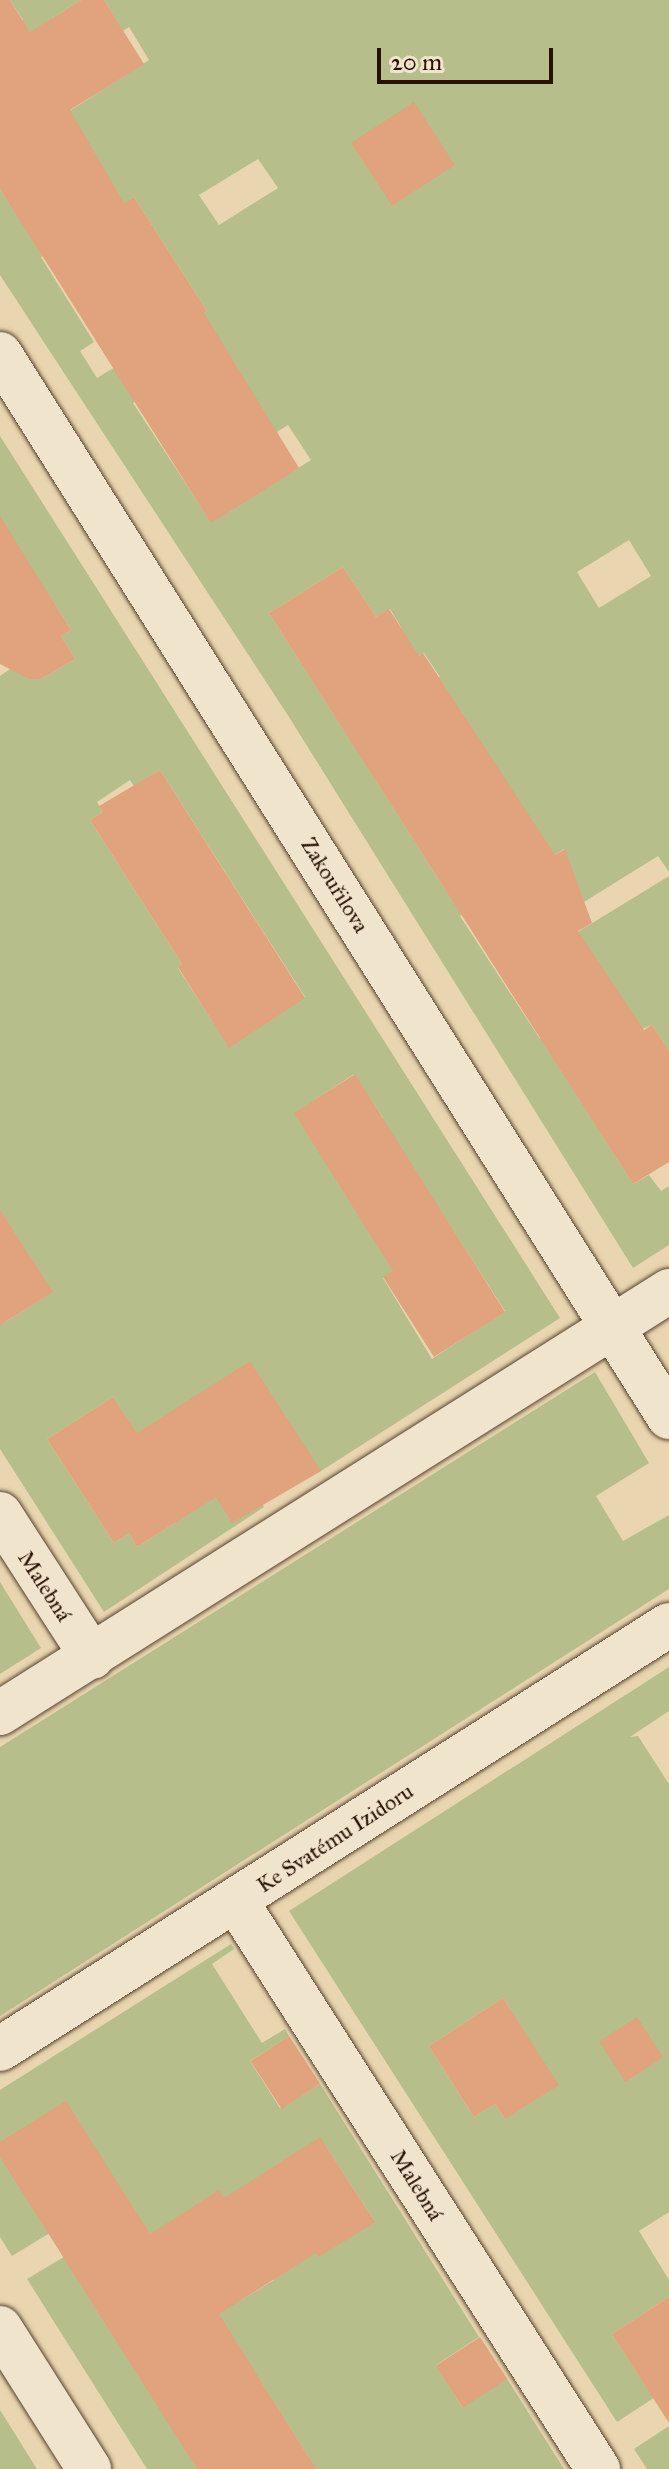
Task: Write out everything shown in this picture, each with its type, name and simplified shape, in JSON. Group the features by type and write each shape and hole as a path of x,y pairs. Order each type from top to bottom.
{"street":[{"name":"Zakouřilova","path":"0,354 669,1417"},
{"path":"0,1713 669,1291"},
{"name":"Malebná","path":"0,1514 92,1657"},
{"name":"Ke Svatému Izidoru","path":"0,2049 669,1625"},
{"name":"Malebná","path":"236,1901 598,2469"},
{"path":"0,2328 89,2469"}],"green space":[{"path":"10,0 81,0 52,18 77,57 0,35 23,20"},
{"path":"104,0 669,0 669,872 658,856 584,902 564,849 460,916 540,1039 618,992 597,960 563,941 669,876 669,1051 652,1025 557,1064 633,1184 649,1175 661,1191 669,1186 669,1245 633,1268 289,717 0,275 0,189 21,221 57,119 149,60 129,27 123,31","holes":["258,159 278,188 219,225 199,195","134,197 207,311 97,378 80,351 94,342 41,257","209,356 230,356 244,379 230,388 264,440 288,425 311,460 211,522 133,403","629,540 651,576 599,608 577,572","343,567 376,617 390,609 402,629 389,638 405,664 424,653 440,677 351,741 269,613","460,712 445,889 370,771"]},
{"path":"0,436 560,1318 321,1471 262,1503 264,1507 104,1612 0,1449 0,1315 5,1322 52,1292 0,1211 0,676 13,667 29,679 41,679 75,659 61,636 71,630 0,518","holes":["160,770 305,997 229,1047 178,968 182,964 90,820 103,812 97,802 130,780 134,786","354,1074 383,1118 323,1157 295,1113","405,1155 505,1311 432,1359 383,1278 395,1270","113,1397 181,1501 175,1523 137,1547 129,1533 114,1543 47,1439"]},
{"path":"595,1372 649,1463 596,1496 623,1541 669,1515 669,1589 0,2016 0,1747"},
{"path":"0,1582 41,1648 0,1674"},
{"path":"669,1667 669,1711 630,1737 638,1736 669,1784 669,2212 639,2231 669,2280 669,2297 612,2334 647,2388 669,2388 617,2422 289,1911","holes":["503,1998 548,2069 505,2119 495,2104 474,2117 429,2046"]},
{"path":"231,1944 234,1949 212,1964 262,2043 285,2029 289,2036 250,2061 280,2108 320,2084 479,2337 436,2365 462,2407 507,2379 564,2469 292,2469 309,2458 260,2380 197,2469 147,2469 27,2279 67,2255 53,2231 12,2256 0,2237 0,2090","holes":["325,2145 375,2222 296,2162","219,2191 274,2280 243,2299 173,2220"]},
{"path":"0,2410 37,2469 0,2469"},
{"path":"669,2426 669,2469 647,2469 634,2449"}],"building":[{"path":"0,0 10,0 30,32 81,0 104,0 144,64 70,110 124,203 134,197 207,311 204,313 299,468 211,523 0,189"},
{"path":"414,102 455,165 392,206 351,143"},
{"path":"0,516 71,630 61,636 75,659 41,679 29,679 0,664"},
{"path":"343,567 376,617 389,609 419,656 423,653 555,855 565,849 592,923 578,931 644,1030 652,1025 669,1051 669,1162 633,1184 269,613"},
{"path":"160,770 305,998 229,1048 178,967 182,964 90,820 103,812 99,806"},
{"path":"355,1074 505,1312 434,1357 383,1277 393,1271 294,1113"},
{"path":"0,1210 53,1292 0,1325"},
{"path":"250,1361 321,1471 232,1523 216,1497 137,1547 129,1533 114,1543 47,1439 113,1397 137,1433"},
{"path":"503,1998 559,2085 505,2119 495,2104 474,2117 429,2046"},
{"path":"637,2017 663,2057 625,2082 599,2042"},
{"path":"289,2036 320,2084 281,2109 250,2061"},
{"path":"66,2101 150,2234 219,2190 224,2198 320,2137 375,2222 319,2257 316,2253 219,2314 316,2469 197,2469 0,2157 0,2142"},
{"path":"669,2297 669,2423 612,2334"},
{"path":"480,2337 507,2379 463,2408 436,2366"}]}
